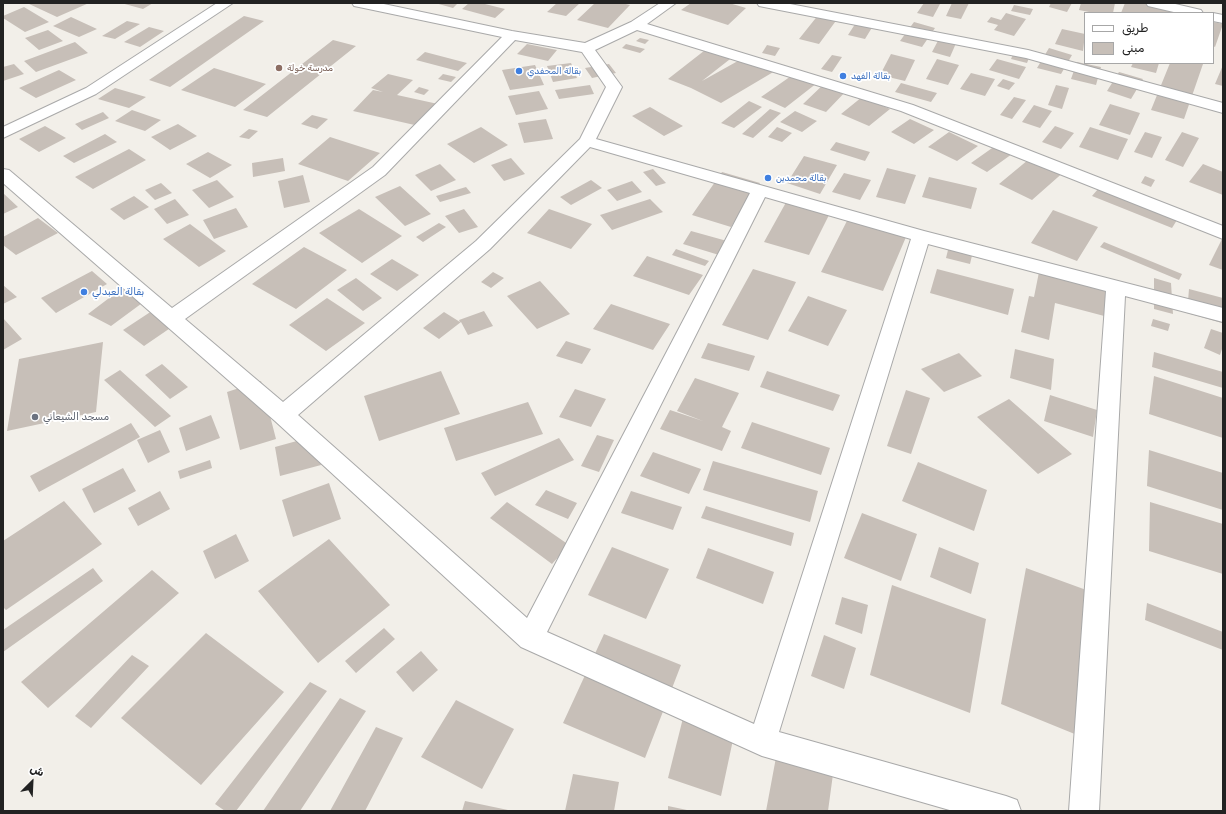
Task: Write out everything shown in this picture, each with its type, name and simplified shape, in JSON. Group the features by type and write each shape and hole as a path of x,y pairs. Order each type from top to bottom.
{"street":[{"path":"3,133 91,91 226,3"},
{"path":"359,3 512,35 587,48 636,25 669,3"},
{"path":"764,3 1028,54 1223,108"},
{"path":"1153,3 1192,12"},
{"path":"636,25 907,108 1223,233"},
{"path":"172,318 379,171 512,35"},
{"path":"283,415 483,245 587,141 614,87 587,48"},
{"path":"587,141 921,236 1223,315"},
{"path":"3,174 283,415 530,638 762,742 1006,811"},
{"path":"530,638 760,190"},
{"path":"762,742 921,236"},
{"path":"1084,811 1116,287"}],"building":[{"path":"27,3 89,3 57,17"},
{"path":"121,3 153,3 143,9"},
{"path":"435,3 458,3 453,8"},
{"path":"469,3 481,3 505,9 495,18 462,9"},
{"path":"557,3 580,3 566,16 547,12"},
{"path":"595,3 622,3 630,5 608,28 577,20"},
{"path":"691,3 729,3 746,8 728,25 681,10"},
{"path":"924,3 940,4 933,17 917,13"},
{"path":"952,3 969,3 961,19 946,16"},
{"path":"1051,3 1072,3 1067,12 1049,7"},
{"path":"1081,3 1115,3 1113,12 1089,12 1079,10"},
{"path":"1125,3 1153,3 1176,12 1121,12"},
{"path":"1014,5 1033,9 1030,15 1011,11"},
{"path":"24,7 49,22 25,32 3,18 3,16"},
{"path":"1006,13 1026,19 1014,36 994,30 998,25 987,22 991,17 1001,20"},
{"path":"819,14 838,18 819,44 799,39"},
{"path":"244,16 264,21 170,87 149,80"},
{"path":"71,17 97,29 79,37 53,26"},
{"path":"859,18 876,21 865,39 848,35"},
{"path":"127,21 140,24 115,39 102,36"},
{"path":"914,22 935,28 922,47 900,41"},
{"path":"1214,22 1223,24 1214,46"},
{"path":"149,27 164,31 140,47 124,42"},
{"path":"1062,29 1084,34 1083,51 1055,44"},
{"path":"48,30 63,41 39,50 25,38"},
{"path":"940,37 957,41 950,57 932,52"},
{"path":"640,38 649,40 645,44 636,41"},
{"path":"333,40 356,46 267,117 243,110"},
{"path":"75,42 88,53 36,72 24,61"},
{"path":"527,44 557,50 548,61 517,54"},
{"path":"626,44 645,49 640,53 622,48"},
{"path":"767,45 780,48 775,56 762,53"},
{"path":"709,47 734,56 702,81 745,57 775,71 721,103 691,88 668,79"},
{"path":"1049,48 1072,55 1061,74 1037,68"},
{"path":"1015,50 1031,53 1027,63 1011,59"},
{"path":"425,52 467,63 458,71 416,60"},
{"path":"891,54 915,60 905,81 880,75"},
{"path":"832,55 842,57 832,72 821,69"},
{"path":"937,59 959,65 948,85 926,79"},
{"path":"997,59 1026,67 1019,79 989,70"},
{"path":"1077,62 1101,67 1096,85 1071,79"},
{"path":"571,63 577,78 553,82 547,66"},
{"path":"14,64 24,74 3,81 3,67"},
{"path":"609,64 616,73 592,78 585,68"},
{"path":"1132,64 1159,64 1156,73 1131,67"},
{"path":"1170,64 1203,64 1184,119 1151,110"},
{"path":"535,65 544,85 510,90 502,70"},
{"path":"1223,65 1223,86 1215,84"},
{"path":"214,68 266,84 235,107 181,90"},
{"path":"59,70 76,80 36,98 19,88"},
{"path":"1119,72 1143,79 1131,99 1107,91"},
{"path":"971,73 995,79 985,96 960,89"},
{"path":"388,74 413,80 397,95 438,104 419,126 353,111 373,90 383,92 371,88"},
{"path":"443,74 456,77 451,82 438,79"},
{"path":"794,74 817,83 785,108 761,97"},
{"path":"1003,79 1015,83 1009,90 997,86"},
{"path":"827,81 849,88 826,112 803,104"},
{"path":"901,83 937,93 931,102 895,92"},
{"path":"590,85 594,94 559,99 555,90"},
{"path":"1056,85 1069,88 1062,109 1048,105"},
{"path":"419,87 429,90 424,95 414,92"},
{"path":"115,88 146,97 129,108 98,99"},
{"path":"539,91 548,109 516,115 508,96"},
{"path":"862,97 890,109 869,126 841,114"},
{"path":"1014,97 1026,100 1012,119 1000,115"},
{"path":"749,101 762,107 734,128 721,123"},
{"path":"1110,104 1140,113 1130,135 1099,125"},
{"path":"1034,105 1052,111 1040,128 1022,122"},
{"path":"650,107 683,126 664,136 632,116"},
{"path":"770,109 781,113 753,138 742,134"},
{"path":"132,110 161,120 145,131 115,121"},
{"path":"795,111 817,121 802,132 780,122"},
{"path":"103,112 109,118 82,130 75,124"},
{"path":"312,115 328,119 317,129 301,124"},
{"path":"546,119 553,139 524,143 518,123"},
{"path":"910,119 934,130 914,144 891,132"},
{"path":"178,124 197,136 170,150 151,137"},
{"path":"45,126 66,138 39,152 19,139"},
{"path":"1055,126 1074,133 1061,149 1042,142"},
{"path":"481,127 508,145 474,163 447,144"},
{"path":"777,127 792,133 782,142 768,137"},
{"path":"1090,127 1128,139 1118,160 1079,147"},
{"path":"249,129 258,131 249,139 239,137"},
{"path":"949,132 978,146 957,161 928,147"},
{"path":"1145,132 1162,137 1152,158 1134,152"},
{"path":"1182,132 1199,138 1183,167 1165,160"},
{"path":"105,134 117,142 74,163 63,156"},
{"path":"330,137 380,153 348,181 298,164"},
{"path":"836,142 870,152 865,161 830,150"},
{"path":"995,146 1012,154 987,172 971,163"},
{"path":"129,149 146,160 93,189 75,177"},
{"path":"208,152 232,165 210,178 186,164"},
{"path":"1034,155 1066,170 1032,200 999,184"},
{"path":"804,156 837,165 820,194 787,183"},
{"path":"283,158 285,171 253,177 252,163"},
{"path":"511,158 525,174 504,181 491,165"},
{"path":"440,164 456,180 431,191 415,175"},
{"path":"1203,164 1223,172 1223,195 1189,182"},
{"path":"887,168 916,175 905,204 876,197"},
{"path":"653,169 666,183 656,186 643,172"},
{"path":"722,172 760,183 731,227 692,215"},
{"path":"844,173 871,180 860,200 832,192"},
{"path":"303,175 310,202 284,208 278,181"},
{"path":"1145,176 1155,180 1151,187 1141,183"},
{"path":"929,177 977,188 971,209 922,197"},
{"path":"217,180 234,197 209,208 192,190"},
{"path":"591,180 602,188 571,205 560,197"},
{"path":"632,181 642,192 617,201 607,190"},
{"path":"161,183 172,193 155,200 145,190"},
{"path":"400,186 431,214 405,226 375,197"},
{"path":"466,187 471,193 440,202 436,196"},
{"path":"1098,189 1177,220 1172,228 1092,196"},
{"path":"3,193 18,207 3,214"},
{"path":"134,196 149,207 124,220 110,209"},
{"path":"789,197 832,209 809,255 764,242"},
{"path":"175,199 189,215 167,224 154,209"},
{"path":"650,199 663,212 612,230 600,215"},
{"path":"236,208 248,227 214,239 203,220"},
{"path":"359,209 402,236 362,263 319,233"},
{"path":"464,209 478,227 459,233 445,216"},
{"path":"549,209 592,224 571,249 527,233"},
{"path":"1053,210 1098,227 1077,261 1031,243"},
{"path":"851,213 909,230 883,291 821,272"},
{"path":"38,218 58,233 16,255 3,245 3,237"},
{"path":"439,223 446,227 423,242 416,237"},
{"path":"190,224 226,251 199,267 163,239"},
{"path":"691,231 727,241 719,255 683,244"},
{"path":"1223,237 1223,270 1209,265"},
{"path":"950,242 974,247 970,264 946,258"},
{"path":"1104,242 1182,274 1179,280 1100,247"},
{"path":"304,247 347,270 296,309 252,284"},
{"path":"676,249 709,261 705,266 672,255"},
{"path":"647,256 703,275 689,295 633,276"},
{"path":"392,259 419,275 397,291 370,274"},
{"path":"1040,267 1111,285 1108,317 1055,303 1049,340 1021,332 1029,296 1034,297"},
{"path":"753,269 796,282 768,340 722,325"},
{"path":"937,269 1014,289 1008,315 930,293"},
{"path":"92,271 107,284 56,313 41,298"},
{"path":"493,272 504,278 491,288 481,282"},
{"path":"356,278 382,298 363,311 337,290"},
{"path":"1154,278 1171,283 1173,314 1154,309"},
{"path":"540,281 570,314 537,329 507,296"},
{"path":"3,285 17,297 3,304"},
{"path":"125,286 149,298 111,326 88,314"},
{"path":"1189,289 1223,298 1222,323 1187,313"},
{"path":"808,296 847,310 828,346 788,331"},
{"path":"327,298 365,323 326,351 289,325"},
{"path":"611,304 670,324 653,350 593,329"},
{"path":"161,305 182,320 144,346 123,330"},
{"path":"484,311 493,326 468,335 461,322 439,339 423,328 444,312 460,322 459,320"},
{"path":"3,318 22,339 3,350"},
{"path":"1153,319 1170,324 1168,331 1151,326"},
{"path":"1211,329 1223,333 1223,346 1220,355 1204,348"},
{"path":"566,341 591,349 582,364 556,356"},
{"path":"103,342 96,412 7,431 19,359"},
{"path":"708,343 755,356 749,371 701,358"},
{"path":"1015,349 1054,359 1051,390 1010,378"},
{"path":"1154,352 1223,372 1223,388 1152,367"},
{"path":"959,353 982,376 944,392 921,369"},
{"path":"162,364 188,387 170,399 145,375"},
{"path":"120,370 171,416 155,427 104,380"},
{"path":"441,371 460,414 379,441 364,396"},
{"path":"767,371 840,395 833,411 760,387"},
{"path":"1154,376 1223,398 1223,438 1149,414"},
{"path":"695,378 739,393 722,427 731,431 722,451 660,429 670,410 703,421 677,411"},
{"path":"261,381 276,439 240,450 227,392"},
{"path":"575,389 606,399 591,427 559,417"},
{"path":"906,390 930,398 911,454 887,446"},
{"path":"1050,395 1097,410 1093,437 1044,421"},
{"path":"1009,399 1072,454 1038,474 977,417"},
{"path":"528,402 543,434 456,461 444,428"},
{"path":"211,415 220,438 186,451 179,428"},
{"path":"752,422 830,448 821,475 741,448"},
{"path":"131,423 140,437 39,492 30,476"},
{"path":"160,430 170,452 148,463 137,440"},
{"path":"597,435 614,440 599,472 581,466"},
{"path":"315,436 321,465 280,476 275,447"},
{"path":"559,438 574,460 495,496 481,473"},
{"path":"1149,450 1223,473 1223,510 1147,486"},
{"path":"653,452 701,469 689,494 640,476"},
{"path":"210,460 212,468 180,479 178,471"},
{"path":"713,461 818,491 810,522 703,490"},
{"path":"918,462 987,490 974,531 902,501"},
{"path":"123,468 136,491 94,513 82,489"},
{"path":"329,483 341,519 293,537 282,500"},
{"path":"546,490 577,503 568,519 535,505"},
{"path":"160,491 170,509 138,526 128,508"},
{"path":"631,491 682,507 673,530 621,513"},
{"path":"64,501 102,544 6,610 3,607 3,541"},
{"path":"507,502 569,545 552,564 490,518"},
{"path":"1150,502 1223,524 1223,574 1149,551"},
{"path":"706,506 794,533 791,546 701,518"},
{"path":"862,513 917,534 901,581 844,558"},
{"path":"236,534 249,561 215,579 203,551"},
{"path":"329,539 390,605 318,663 258,591"},
{"path":"612,547 669,569 646,619 588,595"},
{"path":"939,547 979,563 971,594 930,577"},
{"path":"708,548 774,572 763,604 696,578"},
{"path":"93,568 103,581 3,652 3,630"},
{"path":"1026,568 1100,595 1082,737 1001,704"},
{"path":"152,570 179,593 48,708 21,682"},
{"path":"892,585 986,619 970,713 870,675"},
{"path":"842,597 868,605 862,634 835,624"},
{"path":"1147,603 1223,632 1223,650 1145,620"},
{"path":"384,628 395,639 356,673 345,661"},
{"path":"206,633 284,692 201,785 121,718"},
{"path":"604,634 681,665 645,758 563,723"},
{"path":"824,635 856,648 844,689 811,676"},
{"path":"421,651 438,670 413,692 396,672"},
{"path":"132,655 149,666 91,728 75,716"},
{"path":"310,682 327,691 236,811 225,811 215,804"},
{"path":"340,698 366,711 300,811 263,811"},
{"path":"456,700 514,729 482,789 421,757"},
{"path":"686,706 737,721 721,796 668,778"},
{"path":"376,727 403,738 365,811 330,811"},
{"path":"780,736 836,752 828,811 766,811"},
{"path":"573,774 619,782 614,811 565,811"},
{"path":"465,801 508,810 508,811 462,811"},
{"path":"668,806 687,810 687,811 668,811"}],"place":[{"name":"مدرسة خولة","path":"279,68"},
{"name":"بقالة المحفدي","path":"519,71"},
{"name":"بقالة الفهد","path":"843,76"},
{"name":"بقالة محمدين","path":"768,178"},
{"name":"بقالة العبدلي","path":"84,292"},
{"name":"مسجد الشيعاني","path":"35,417"}]}
